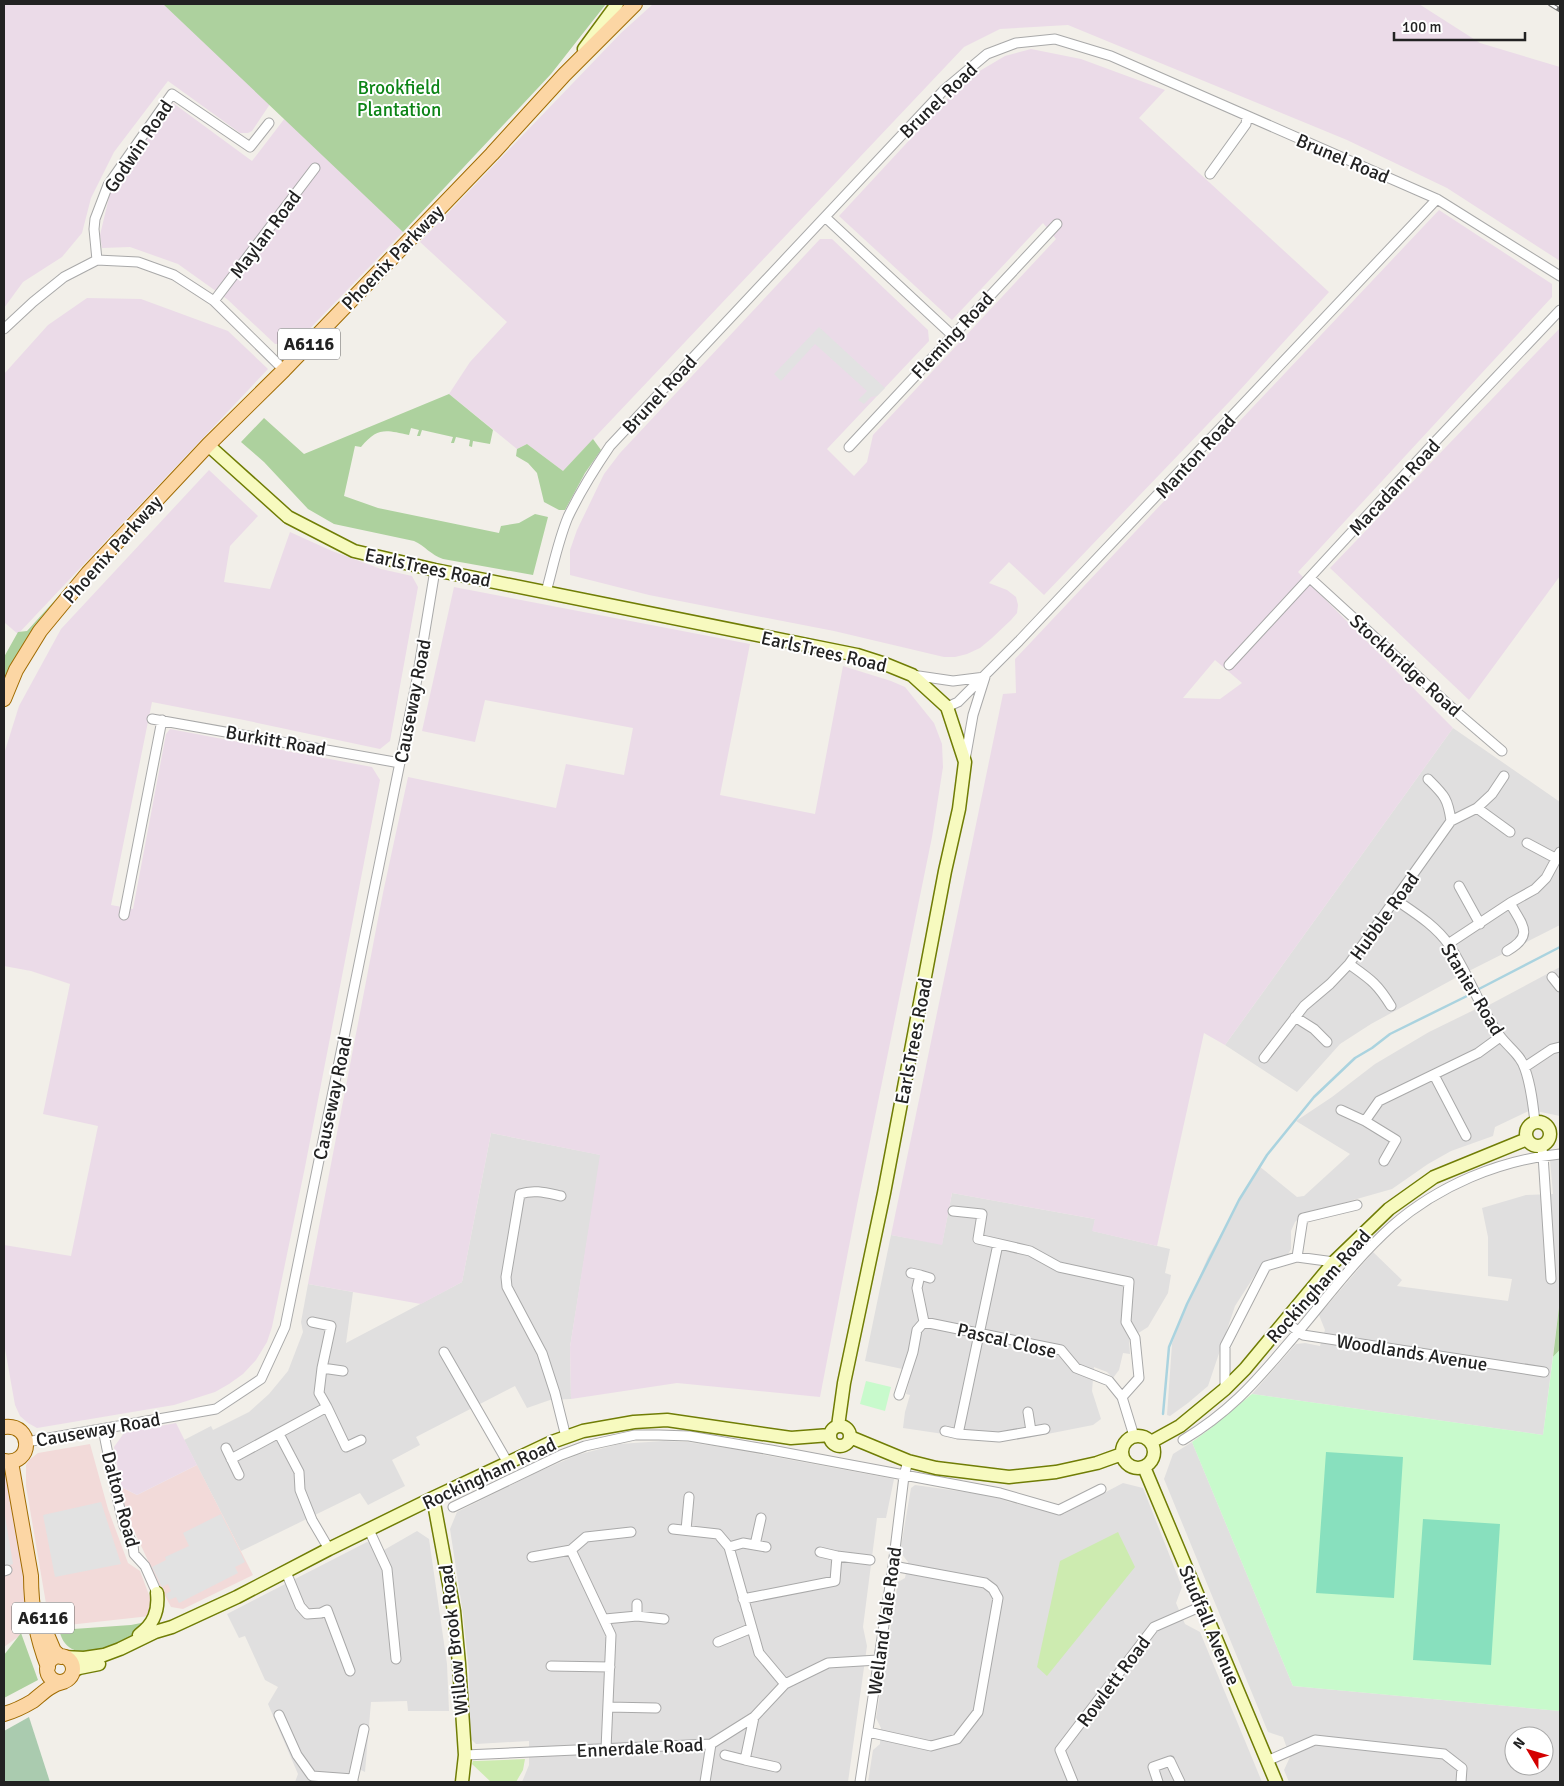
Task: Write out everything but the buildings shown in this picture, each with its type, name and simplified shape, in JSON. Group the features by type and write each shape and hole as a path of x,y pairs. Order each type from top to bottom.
{"main road":[{"name":"Phoenix Parkway","path":"4,699 16,670 40,631 88,573 208,445 284,370 492,154 564,75 635,4"},
{"path":"4,1425 21,1432 26,1442"},
{"name":"A6116","path":"26,1442 24,1453 17,1460 8,1462 31,1576 31,1592 36,1624 48,1668"},
{"name":"A6116","path":"31,1576 38,1590 48,1638 54,1652 62,1657"},
{"path":"62,1657 72,1664 73,1671 70,1678 51,1686 34,1700 17,1710 4,1712 34,1688 44,1676 54,1658 62,1657"},
{"path":"48,1668 52,1679 63,1682"}],"street":[{"path":"564,75 617,4"},
{"name":"Brunel Road","path":"546,592 568,517 587,480 610,446 944,90 986,54 1016,44 1055,39 1111,56 1437,199 1560,276"},
{"name":"Godwin Road","path":"97,260 95,219 108,186 172,94 250,147 269,123"},
{"path":"1210,174 1246,124 1247,117"},
{"name":"Maylan Road","path":"214,301 315,168"},
{"name":"Manton Road","path":"947,708 958,702 985,676 1437,199"},
{"path":"825,217 952,335"},
{"name":"Fleming Road","path":"848,447 1057,224"},
{"path":"4,329 32,302 64,277 97,260 138,262 174,275 214,301 284,370"},
{"name":"Macadam Road","path":"1229,664 1560,310"},
{"name":"EarlsTrees Road","path":"208,445 288,517 354,551 435,570 857,655 912,675 947,708 965,762 959,809 945,872 884,1193 834,1431"},
{"name":"Causeway Road","path":"26,1442 216,1409 261,1379 285,1327 417,679 435,570"},
{"name":"Stockbridge Road","path":"1310,578 1502,751"},
{"path":"912,675 953,681 985,676 973,715 965,762"},
{"name":"Burkitt Road","path":"152,718 400,762"},
{"path":"124,915 162,720"},
{"name":"Hubble Road","path":"1264,1058 1304,1006 1330,984 1349,964 1451,821 1477,808 1492,794 1504,776"},
{"path":"1428,779 1442,793 1448,803 1451,821"},
{"path":"1477,808 1510,832"},
{"path":"1448,944 1510,903 1535,889 1546,878 1559,856 1527,843"},
{"path":"1459,886 1480,924"},
{"name":"Stanier Road","path":"1396,900 1430,924 1448,944 1500,1037 1514,1051 1525,1067 1532,1094 1535,1122"},
{"path":"1507,951 1522,940 1524,934 1523,926 1510,903"},
{"path":"1349,964 1374,981 1391,1006"},
{"path":"1552,977 1560,987"},
{"path":"1295,1017 1314,1029 1327,1042"},
{"path":"1365,1120 1379,1101 1478,1053 1500,1037"},
{"path":"1525,1067 1552,1049 1560,1046"},
{"path":"1434,1075 1466,1136"},
{"path":"1341,1110 1365,1120 1396,1140 1384,1161"},
{"path":"1551,1279 1542,1150 1555,1132 1544,1124 1535,1122 1527,1128 1527,1139 1532,1144 1542,1150 1560,1154"},
{"name":"Rockingham Road","path":"1152,1442 1180,1426 1226,1389 1245,1369 1334,1262 1389,1209 1434,1177 1527,1139"},
{"path":"1183,1440 1207,1426 1240,1398 1352,1268 1392,1226 1434,1196 1455,1185 1542,1150"},
{"path":"1448,1171 1455,1185"},
{"path":"561,1196 528,1191 520,1194 506,1277 507,1286 542,1353 555,1393 566,1437"},
{"path":"1297,1257 1303,1218 1357,1205"},
{"path":"953,1211 982,1214 978,1239 1030,1251 1059,1267 1130,1282 1126,1322 1135,1338 1139,1378 1122,1397"},
{"path":"958,1434 998,1244"},
{"path":"1226,1389 1225,1346 1266,1266 1297,1257 1334,1262"},
{"path":"899,1395 913,1352 917,1330 924,1322 916,1274 930,1278"},
{"name":"Woodlands Avenue","path":"1284,1321 1298,1332 1308,1336 1544,1372"},
{"path":"312,1322 331,1326 319,1393 346,1447 361,1440"},
{"name":"Pascal Close","path":"924,1322 980,1333 1004,1340 1061,1350 1076,1368 1109,1381 1122,1397 1134,1436"},
{"path":"444,1352 508,1463"},
{"path":"322,1368 344,1371"},
{"path":"231,1459 327,1407"},
{"path":"1028,1412 1031,1431"},
{"name":"Rockingham Road","path":"62,1657 93,1657 112,1653 155,1632 172,1627 237,1597 433,1498 583,1431 667,1420 791,1438 834,1431"},
{"name":"Dalton Road","path":"103,1429 124,1526 133,1545 134,1554 145,1566 158,1593"},
{"path":"834,1431 848,1429 850,1437 908,1460 936,1468 1010,1476 1056,1472 1097,1463 1122,1454"},
{"path":"945,1431 958,1434 999,1437 1045,1429"},
{"path":"279,1434 299,1472 300,1490 312,1520 329,1549"},
{"path":"453,1507 561,1455 585,1446 635,1435 689,1436 771,1450 1000,1493 1059,1510 1101,1489"},
{"path":"1134,1436 1145,1437 1152,1442 1153,1459 1150,1464 1144,1467 1138,1468 1128,1465 1122,1454 1124,1443 1134,1436"},
{"path":"226,1448 239,1475"},
{"name":"Welland Vale Road","path":"860,1782 904,1476 908,1460"},
{"name":"Studfall Avenue","path":"1144,1467 1276,1782"},
{"path":"686,1530 689,1496"},
{"name":"Willow Brook Road","path":"433,1498 454,1611 465,1755 462,1782"},
{"path":"755,1545 761,1518"},
{"path":"532,1557 571,1550 586,1537 626,1532 621,1523"},
{"path":"673,1529 718,1534 729,1547 759,1653 785,1684"},
{"path":"369,1530 387,1570 396,1658"},
{"path":"729,1547 743,1543 766,1547"},
{"path":"571,1550 611,1634 606,1749"},
{"path":"820,1552 870,1560"},
{"path":"743,1599 835,1581 837,1556"},
{"path":"868,1732 931,1746 957,1739 978,1712 998,1598 993,1589 984,1583 892,1566"},
{"path":"286,1572 300,1606 308,1614 321,1613 327,1610 350,1671"},
{"path":"112,1653 145,1631 152,1623 156,1612 158,1593"},
{"path":"637,1604 637,1616"},
{"name":"Rowlett Road","path":"1073,1782 1060,1750 1154,1628 1202,1606"},
{"path":"604,1620 637,1616 664,1619"},
{"name":"Rockingham Road","path":"73,1671 124,1656 158,1639 172,1627"},
{"path":"718,1642 752,1628"},
{"name":"Ennerdale Road","path":"465,1755 711,1744 754,1717 785,1684 828,1663 878,1660"},
{"path":"551,1666 610,1668"},
{"path":"608,1707 656,1708"},
{"path":"279,1715 297,1755 312,1776 353,1781 364,1729"},
{"path":"746,1760 754,1717"},
{"path":"1267,1761 1315,1740 1444,1754 1462,1768 1461,1782"},
{"path":"705,1782 711,1744"},
{"path":"725,1755 776,1767"},
{"path":"1158,1782 1153,1767 1170,1761 1180,1782"}],"shaded area":[{"path":"4,4 163,4 270,104 252,131 240,133 168,81 114,152 91,198 82,233 62,257 23,282 4,308"},
{"path":"653,4 1419,4 1480,43 1560,67 1560,261 1447,188 1347,140 1068,25 1000,29 964,47 563,471 527,444 517,449 449,394 470,362 507,322 420,242 621,33"},
{"path":"1031,49 1081,59 1165,90 1139,118 1329,292 1230,401 1044,595 1009,562 989,583 1007,590 1016,597 1017,613 980,648 967,654 944,657 834,631 649,595 570,575 570,550 577,530 604,474 620,453 820,239 832,239 928,330 929,341 827,449 854,476 867,462 873,435 1056,239 1043,223 952,320 839,216 966,79 1005,56"},
{"path":"173,103 252,161 285,118 403,232 296,343 275,344 227,299 178,264 130,247 102,248 100,235 111,189"},
{"path":"1439,210 1552,284 1552,297 1298,572 1453,728 1225,1045 1204,1033 1157,1246 1092,1231 1095,1219 952,1193 942,1245 891,1235 1003,694 1016,693 1015,659","holes":["1215,660 1242,683 1220,699 1183,698"]},
{"path":"87,298 141,299 228,331 268,369 18,634 5,623 4,625 4,374 48,325"},
{"path":"819,327 885,388 877,396 871,397 864,404 858,400 867,391 815,344 781,381 774,374"},
{"path":"1560,328 1560,576 1469,700 1330,568"},
{"path":"209,470 258,516 230,546 224,582 270,589 290,532 332,551 381,569 412,576 418,587 390,741 380,749 152,702 111,905 133,909 166,734 170,729 372,767 380,780 305,1167 272,1327 267,1342 256,1360 243,1374 215,1392 174,1405 37,1428 20,1416 15,1405 4,1343 4,1245 71,1256 98,1126 43,1114 70,984 31,971 4,966 4,754 19,706 61,629"},
{"path":"454,587 750,644 720,795 815,814 843,666 905,687 934,723 942,744 943,767 932,837 820,1397 677,1383 571,1399 570,1347 600,1155 491,1133 462,1282 421,1304 308,1284 383,893 408,777 556,808 566,764 624,775 633,728 485,700 475,742 422,731"},
{"path":"1453,728 1560,802 1560,925 1459,976 1371,1024 1340,1044 1297,1092 1225,1045"},
{"path":"1560,967 1560,1116 1531,1110 1495,1127 1493,1136 1451,1151 1428,1164 1392,1189 1304,1214 1295,1222 1291,1231 1291,1249 1288,1254 1268,1263 1255,1275 1235,1306 1208,1386 1170,1416 1167,1415 1172,1344 1178,1327 1208,1257 1259,1166 1297,1197 1304,1196 1350,1154 1296,1121 1332,1097 1375,1064 1429,1032 1476,1009 1489,1005"},
{"path":"491,1133 601,1155 570,1347 571,1399 550,1400 527,1408 515,1386 416,1437 420,1445 392,1460 405,1486 368,1505 360,1493 241,1551 184,1440 211,1426 213,1430 249,1412 269,1394 288,1371 303,1332 301,1322 308,1284 353,1292 346,1343 462,1282"},
{"path":"1560,1159 1560,1299 1543,1435 1252,1394 1296,1344 1305,1343 1320,1346 1325,1330 1319,1315 1373,1252 1402,1280 1397,1286 1508,1301 1512,1279 1488,1276 1488,1237 1482,1208 1526,1195 1553,1194 1550,1160"},
{"path":"952,1193 1095,1219 1093,1231 1170,1249 1165,1273 1171,1275 1168,1293 1148,1327 1129,1339 1130,1354 1123,1353 1119,1370 1113,1378 1107,1372 1094,1367 1092,1391 1101,1419 1093,1425 1022,1439 984,1440 903,1428 910,1395 906,1394 912,1371 865,1361 891,1235 942,1244"},
{"path":"176,1423 197,1465 137,1495 121,1487 114,1447 124,1433"},
{"path":"663,1441 688,1442 732,1449 894,1479 886,1518 877,1518 863,1627 867,1646 848,1782 522,1782 529,1765 529,1741 476,1744 470,1738 469,1672 463,1614 450,1529 457,1512 577,1455 619,1444"},
{"path":"1192,1442 1293,1686 1560,1711 1560,1782 1289,1782 1284,1770 1290,1757 1283,1737 1268,1732 1164,1479 1173,1454"},
{"path":"90,1444 108,1509 128,1563 140,1571 152,1603 150,1616 50,1627 26,1486 26,1465 38,1453"},
{"path":"197,1465 253,1575 183,1609 171,1607 161,1588 127,1516 121,1487 137,1495"},
{"path":"4,1475 11,1479 33,1626 4,1647"},
{"path":"1123,1483 1143,1488 1182,1587 1176,1603 1185,1624 1200,1632 1262,1782 868,1782 873,1750 880,1744 881,1728 876,1718 898,1582 905,1578 908,1562 900,1552 911,1488 915,1485 994,1496 1009,1502 1064,1514"},
{"path":"101,1502 121,1564 55,1577 43,1515"},
{"path":"4,1510 13,1564 4,1567"},
{"path":"221,1514 245,1562 235,1567 238,1573 179,1603 176,1597 169,1600 166,1594 171,1591 168,1584 162,1587 152,1567 166,1560 165,1557 189,1546 183,1533"},
{"path":"417,1531 429,1539 447,1664 449,1711 408,1711 407,1701 371,1702 365,1772 351,1765 346,1782 295,1782 298,1774 268,1704 278,1687 265,1680 245,1636 239,1638 227,1614 367,1542 371,1543 377,1554"}],"green space":[{"name":"Brookfield Plantation","path":"163,4 606,4 551,74 403,232"},
{"path":"449,394 493,430 490,444 473,441 472,447 469,446 470,440 456,437 454,443 451,443 453,437 422,430 420,436 417,436 419,430 411,428 409,435 388,431 377,433 361,447 355,446 344,496 378,508 499,533 501,526 519,523 535,514 548,517 533,575 443,559 414,541 334,524 308,509 264,462 241,442 264,418 304,454"},
{"path":"593,439 601,450 585,473 565,510 559,510 544,502 537,473 528,463 516,456 517,449 527,444 563,471"},
{"path":"96,555 4,687 4,657 18,632 27,631"},
{"path":"1560,1299 1560,1350 1553,1357"},
{"path":"1560,1350 1560,1711 1293,1686 1192,1442 1252,1394 1543,1435 1553,1357"},
{"path":"866,1381 891,1387 885,1411 860,1404"},
{"path":"1326,1452 1403,1457 1394,1598 1316,1593"},
{"path":"1423,1519 1500,1524 1491,1665 1413,1660"},
{"path":"1118,1532 1135,1567 1047,1676 1037,1667 1060,1561"},
{"path":"146,1622 137,1633 123,1642 105,1648 86,1651 78,1651 69,1647 63,1641 59,1630 131,1625"},
{"path":"21,1633 38,1680 4,1698 4,1655"},
{"path":"29,1717 50,1782 4,1782 4,1731"},
{"path":"525,1759 523,1770 516,1782 491,1782 472,1764 473,1761"}],"waterway":[{"path":"1477,990 1560,947"},
{"path":"1163,1414 1169,1347 1187,1304 1239,1200 1267,1155 1314,1097 1355,1058 1390,1034 1473,993"}],"railway":[{"path":"1550,4 1560,10"}]}
